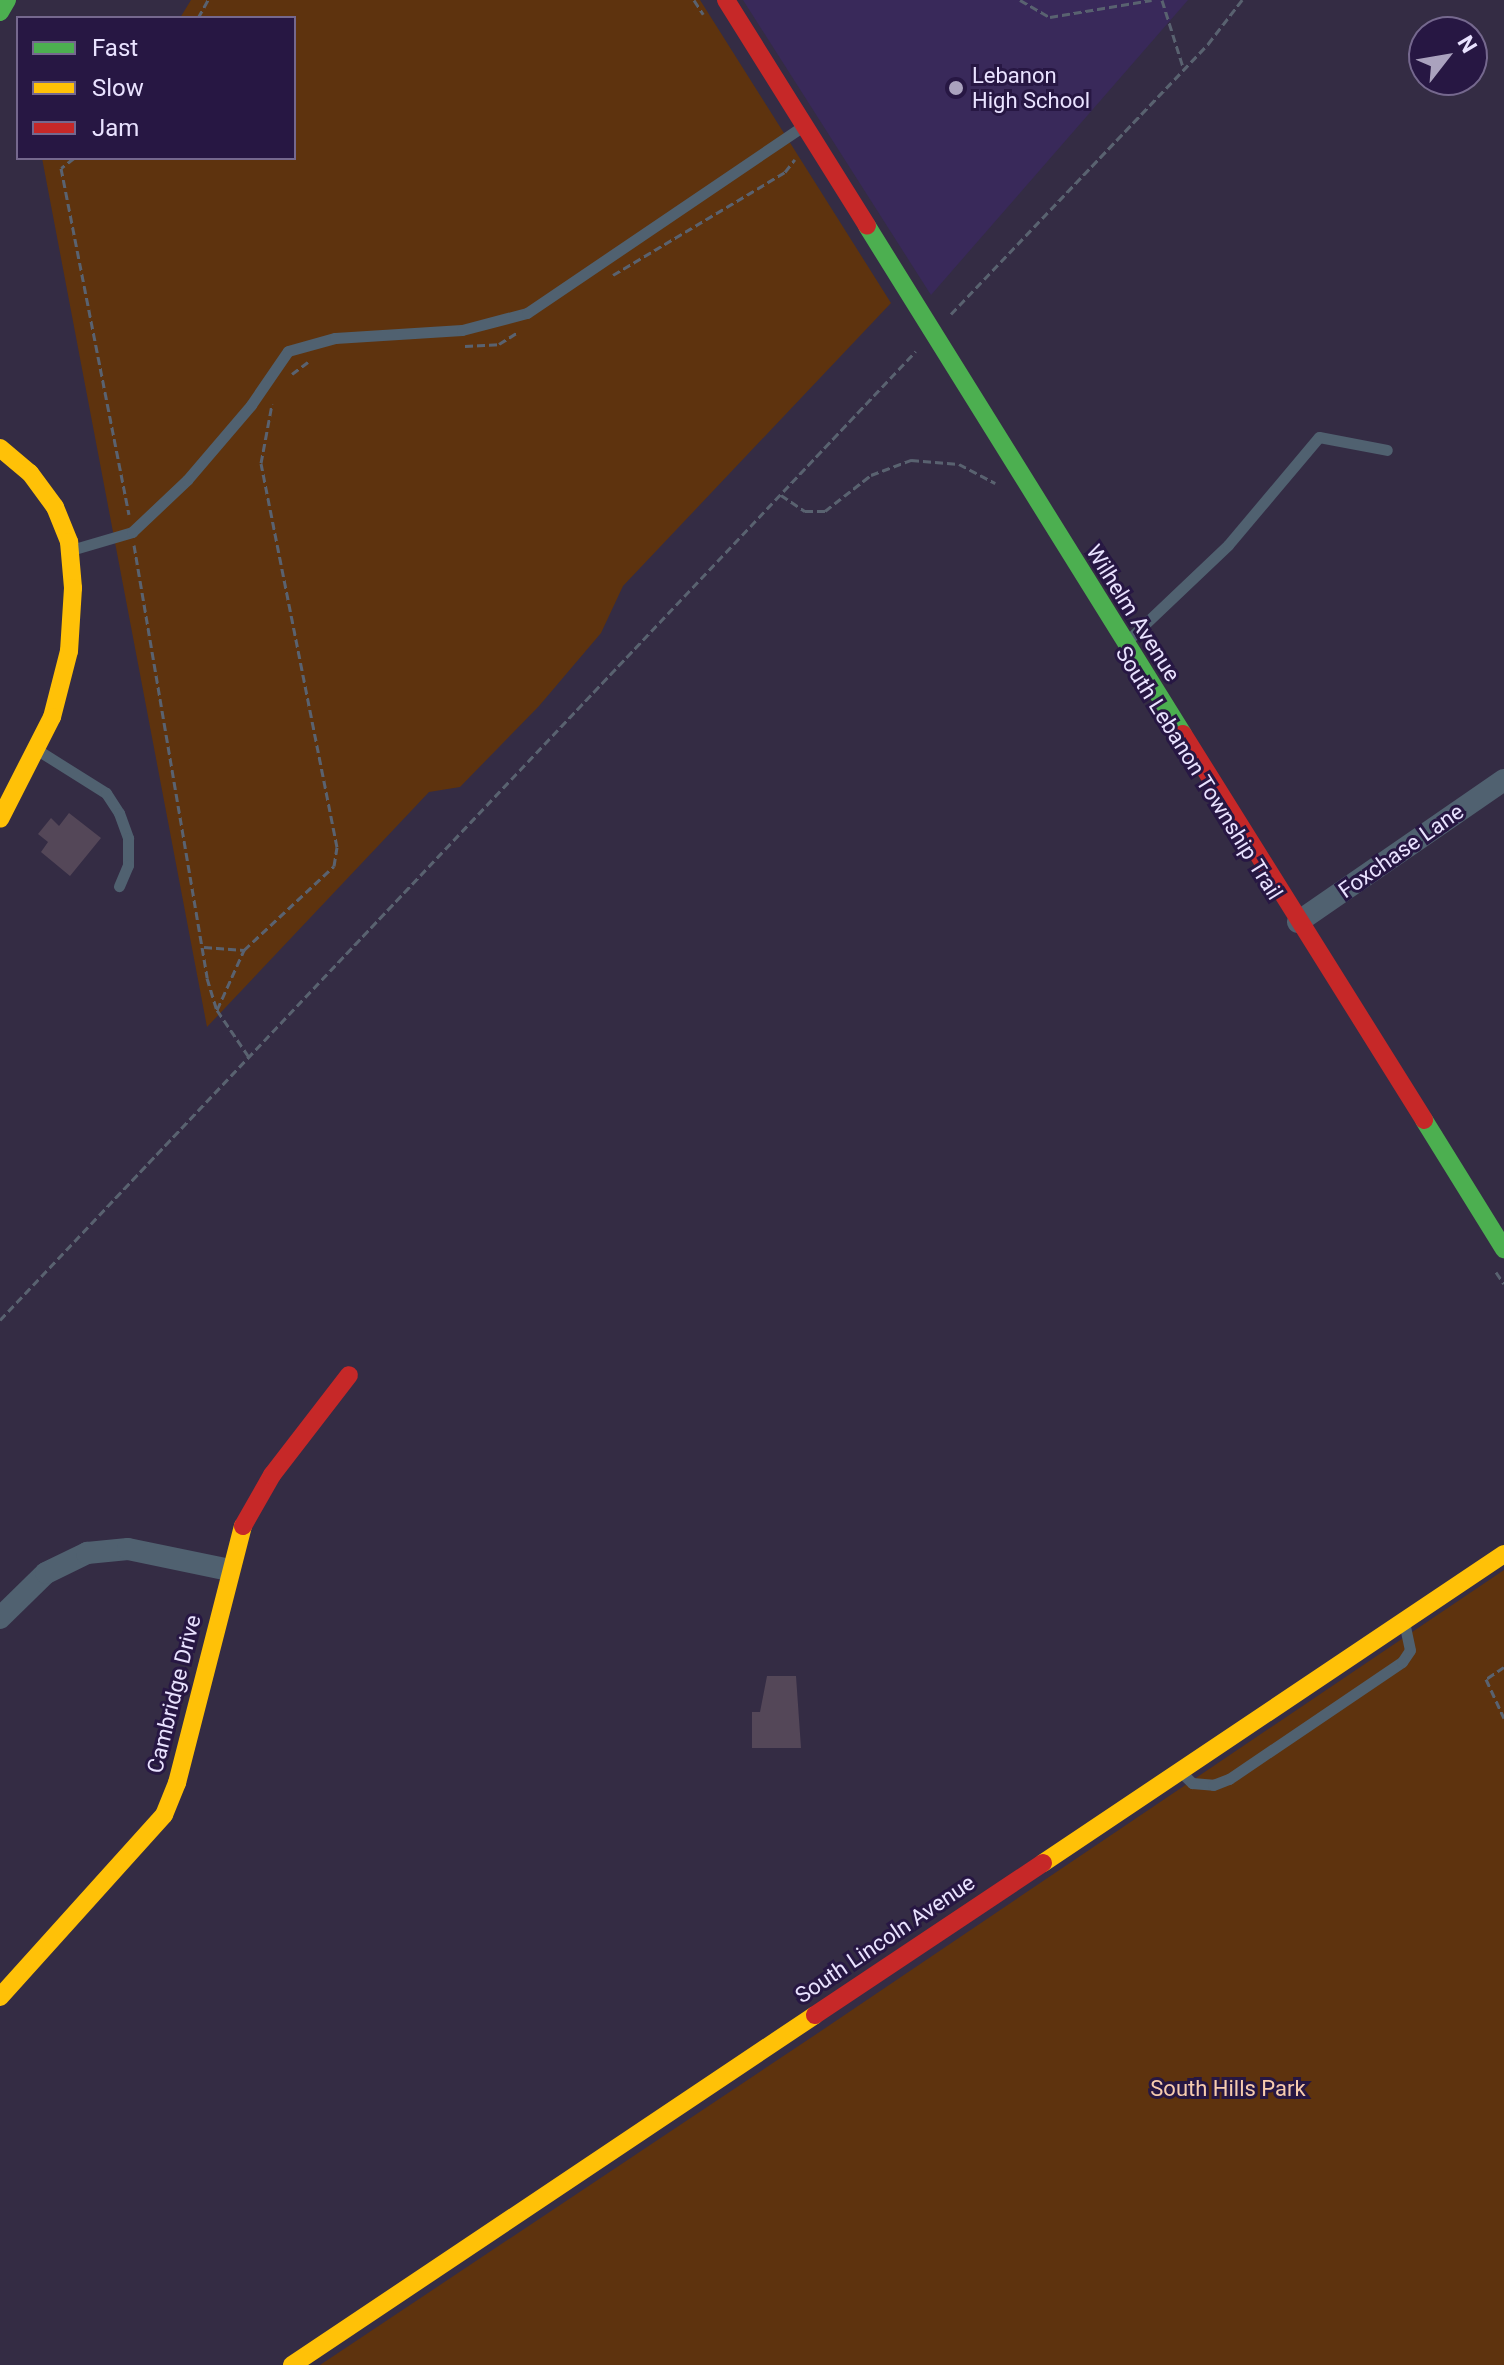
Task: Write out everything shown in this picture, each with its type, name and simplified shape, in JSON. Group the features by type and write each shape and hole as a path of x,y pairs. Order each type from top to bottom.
{"street":[{"path":"0,12 7,0"},
{"name":"Wilhelm Avenue","path":"726,0 1123,644 1504,1249"},
{"path":"0,448 45,490 70,551 69,651 39,751 0,819"},
{"name":"Foxchase Lane","path":"1298,922 1504,780"},
{"name":"Cambridge Drive","path":"0,1997 164,1815 177,1783 238,1535 255,1503 349,1375"},
{"path":"0,1618 46,1573 87,1553 128,1549 229,1570"},
{"name":"South Lincoln Avenue","path":"292,2365 1504,1554"}],"lane":[{"path":"70,551 132,532 187,480 251,405 288,351 335,338 462,330 527,313 805,126"},
{"path":"1123,644 1228,545 1319,437 1387,450"},
{"path":"39,751 106,793 119,813 128,838 128,865 119,886"},
{"path":"1180,1771 1192,1783 1213,1785 1229,1779 1402,1662 1410,1650 1404,1621"}],"path":[{"path":"694,0 711,26"},
{"path":"1020,0 1050,17 1152,0"},
{"path":"1162,0 1184,70"},
{"path":"966,297 1184,70 1242,0"},
{"path":"608,278 785,172 795,159 783,140"},
{"path":"71,160 61,168 132,532 203,947 217,1010 249,1057"},
{"path":"452,347 499,344 526,327"},
{"path":"289,377 313,357"},
{"path":"0,1320 897,372"},
{"path":"217,1010 244,950 334,866 337,847 261,463 276,396"},
{"path":"781,495 805,511 825,511 883,469 927,459 973,469 1005,491"},
{"path":"203,947 244,950"},
{"path":"1496,1271 1504,1284"},
{"path":"1504,1667 1486,1679 1504,1718"}],"shaded area":[{"name":"Lebanon High School","path":"743,0 1188,0 931,295"}],"green space":[{"path":"191,0 700,0 891,303 623,586 601,633 539,706 460,787 429,792 207,1027 42,160 296,160 296,16 181,16"},
{"name":"South Hills Park","path":"1504,1570 1504,2365 320,2365 815,2035"}],"building":[{"path":"69,813 101,838 70,876 41,852 48,842 38,834 51,818 59,826"},
{"path":"767,1676 796,1676 801,1748 752,1748 752,1712 760,1712"}],"traffic: fast":[{"path":"0,12 7,0"},
{"path":"867,226 1183,734"},
{"path":"1424,1120 1504,1249"}],"traffic: slow":[{"path":"0,448 30,473 55,507 69,542 73,588 69,651 52,717 0,819"},
{"path":"0,1997 164,1815 177,1783 243,1526"},
{"path":"1043,1863 1504,1554"},
{"path":"292,2365 815,2015"}],"traffic: jam":[{"path":"726,0 867,226"},
{"path":"1183,734 1424,1120"},
{"path":"243,1526 272,1475 349,1375"},
{"path":"815,2015 1043,1863"}],"place":[{"name":"Lebanon High School","path":"956,88"}]}
